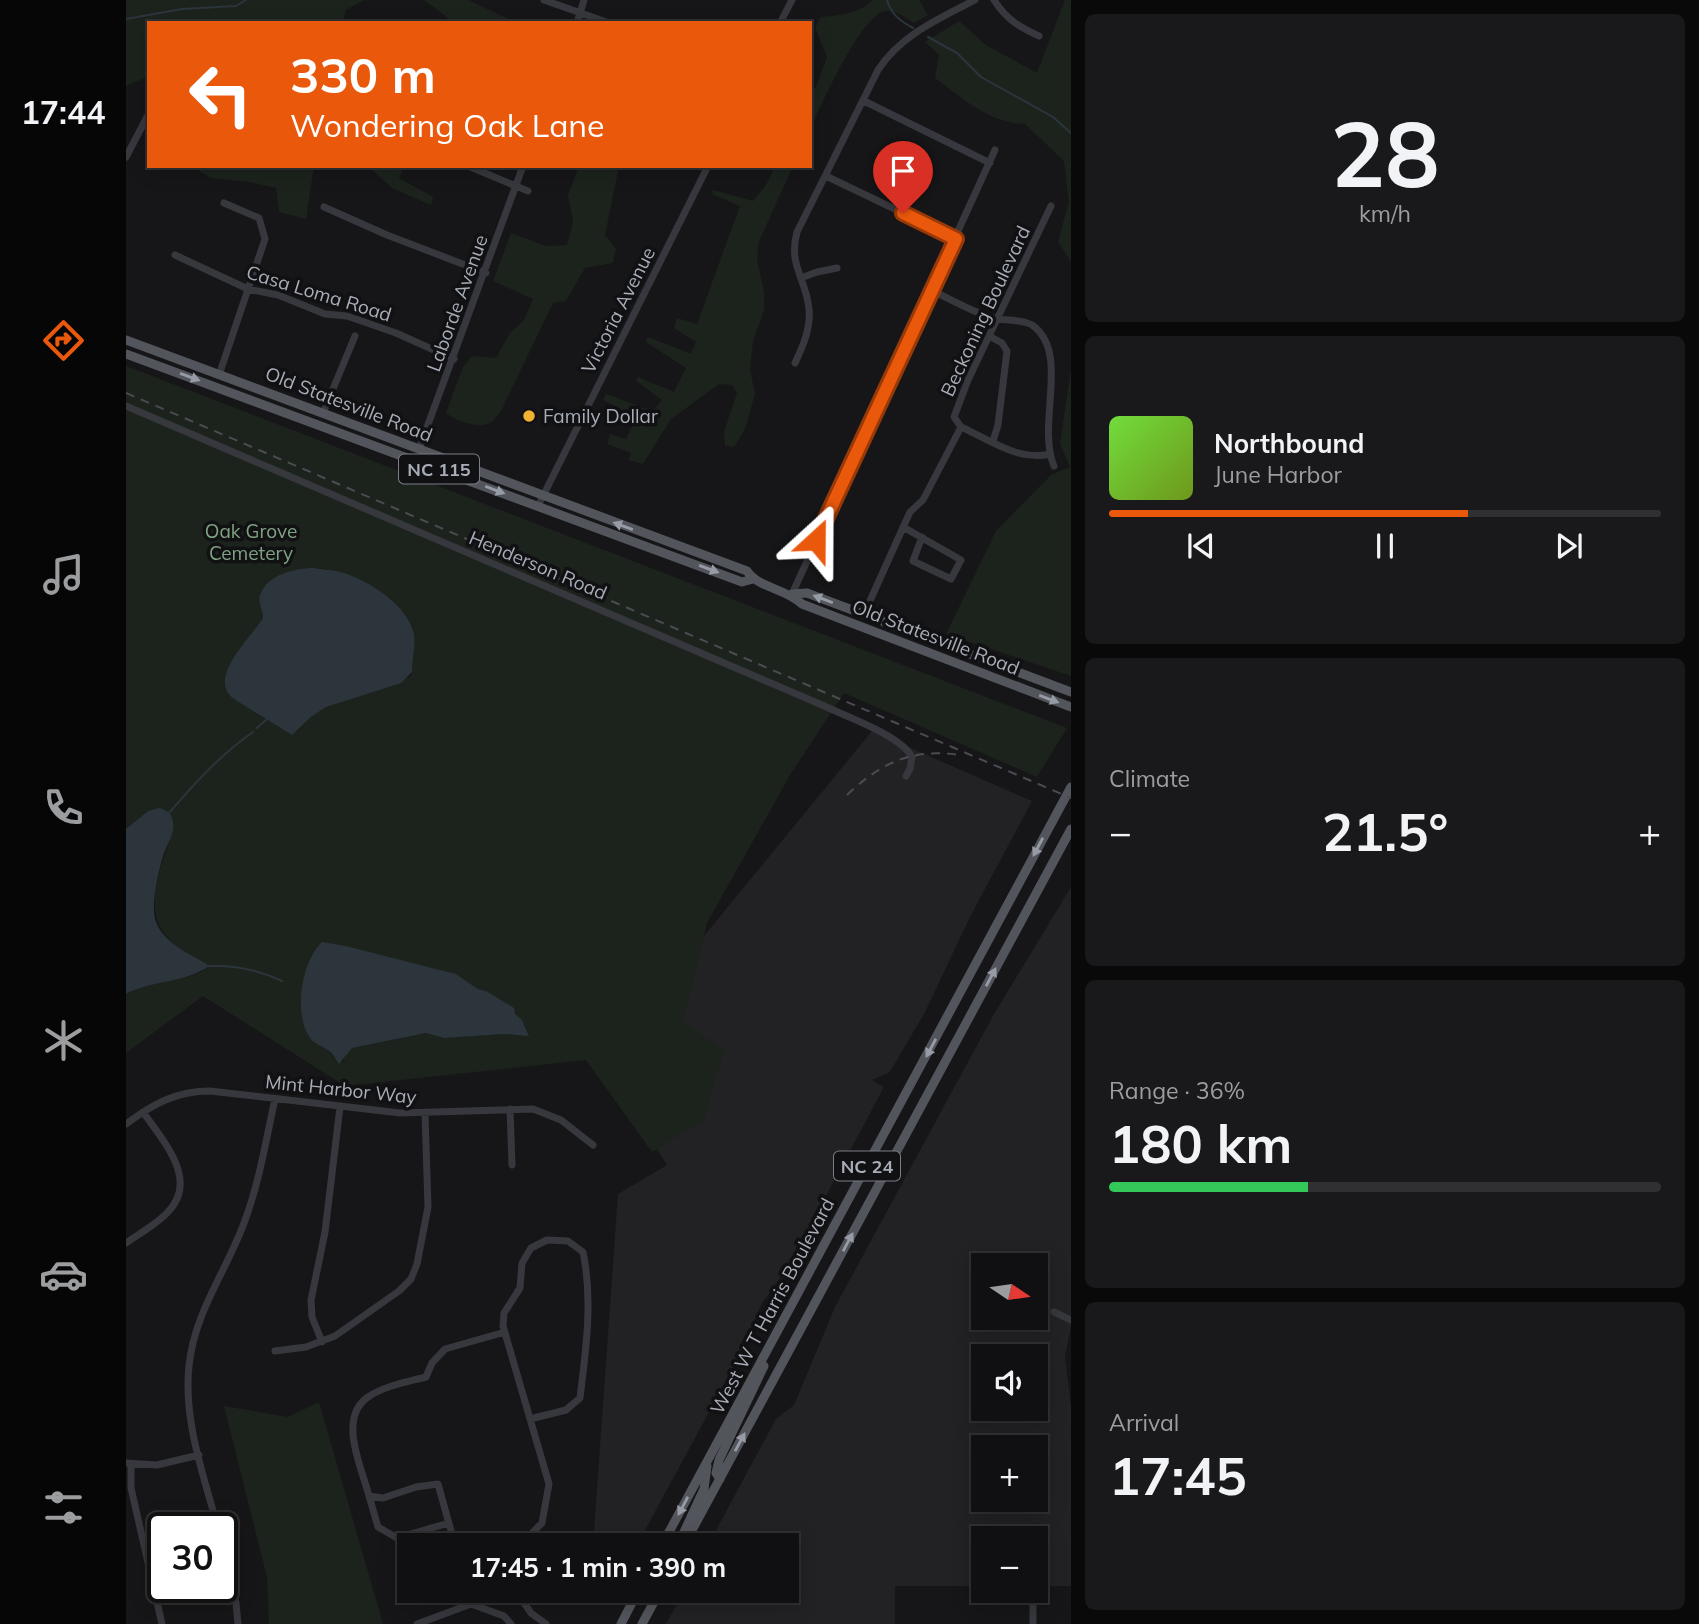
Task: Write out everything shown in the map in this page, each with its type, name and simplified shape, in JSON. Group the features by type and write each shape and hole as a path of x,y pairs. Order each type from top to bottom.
{"main road":[{"name":"Old Statesville Road","path":"126,340 747,571 753,579 792,594 802,604 1071,708"},
{"name":"Old Statesville Road","path":"126,354 742,582 753,579"},
{"name":"Old Statesville Road","path":"792,594 807,593 1071,692"},
{"name":"West W T Harris Boulevard","path":"668,1533 1071,787"},
{"name":"West W T Harris Boulevard","path":"691,1533 1071,829"},
{"path":"720,1479 716,1473 719,1460 760,1378 772,1341"},
{"path":"684,1533 704,1489 707,1478 706,1463"},
{"path":"621,1624 632,1603"},
{"path":"642,1624 653,1603"}],"street":[{"path":"544,0 603,21"},
{"path":"578,21 584,0"},
{"path":"781,21 792,0"},
{"path":"795,363 805,340 809,321 809,308 796,267 793,246 797,232 878,70 898,44 925,26 975,0"},
{"path":"994,0 1006,18 1039,36"},
{"path":"864,101 990,163"},
{"path":"126,157 147,117"},
{"path":"792,594 995,150"},
{"path":"473,168 528,191"},
{"name":"Laborde Avenue","path":"419,449 486,273 522,168"},
{"name":"Victoria Avenue","path":"538,506 707,168"},
{"path":"826,176 956,239"},
{"path":"219,375 265,239 259,218 224,203"},
{"name":"Beckoning Boulevard","path":"864,614 910,512 923,500 961,427 954,417 968,380 991,337 1051,206"},
{"path":"324,207 387,235 486,273"},
{"name":"Casa Loma Road","path":"175,255 248,289 278,295 325,314 347,316 396,333 454,359"},
{"path":"801,278 817,271 837,268"},
{"path":"931,290 989,317 1031,325 1044,335 1053,348 1056,364 1049,442 1054,466"},
{"path":"323,413 355,336"},
{"path":"991,337 1002,343 1007,351 998,425 993,441"},
{"name":"Henderson Road","path":"126,406 815,702 905,748 912,757 906,776"},
{"path":"961,427 1023,455 1035,457 1050,454"},
{"path":"903,527 922,537 961,560 951,579 912,561 922,537"},
{"name":"Mint Harbor Way","path":"126,1124 168,1097 192,1092 220,1091 387,1113 533,1109 561,1120 593,1145"},
{"path":"214,1512 190,1411 188,1367 197,1326 209,1295 244,1223 275,1099"},
{"path":"322,1342 312,1317 311,1300 325,1232 340,1107"},
{"path":"510,1109 512,1165"},
{"path":"126,1243 166,1214 175,1203 180,1188 180,1170 176,1159 143,1112"},
{"path":"275,1351 322,1342 348,1328 399,1291 414,1274 428,1208 425,1113"},
{"path":"530,1419 566,1410 580,1398 587,1324 588,1276 583,1252 568,1241 547,1240 531,1248 522,1263 520,1288 504,1313 505,1332 530,1419 549,1484 542,1523 532,1533"},
{"path":"1054,1312 1071,1320"},
{"path":"449,1523 397,1538 378,1527 355,1444 352,1424 356,1410 367,1397 426,1377 432,1363 445,1349 505,1332"},
{"path":"162,1624 131,1488 129,1463 157,1465 199,1455"},
{"path":"369,1496 383,1498 416,1487 438,1485 452,1533"},
{"path":"236,1603 238,1624"},
{"path":"524,1603 531,1613 546,1624"},
{"path":"1033,1603 1033,1624"},
{"path":"417,1624 471,1604 505,1616 511,1624"}],"shaded area":[{"path":"315,568 357,578 377,589 396,605 410,623 414,634 412,672 401,683 326,707 292,735 234,699 227,691 225,681 233,659 263,618 260,595 264,588 275,577 299,569"},
{"path":"872,731 1032,801 971,915 925,1012 890,1072 872,1080 884,1087 788,1267 762,1303 740,1355 644,1533 594,1533 618,1194 667,1165 600,1063"},
{"path":"159,808 167,811 173,826 156,888 156,922 172,943 209,966 190,976 136,989 126,994 126,829 148,811"},
{"path":"1071,887 1071,1326 1065,1357 1071,1408 1071,1586 1048,1586 1048,1526 971,1526 971,1586 895,1586 895,1624 666,1624 677,1603 799,1603 799,1533 714,1533 776,1419 794,1405 835,1307 994,1014"},
{"path":"322,942 456,974 514,1008 529,1036 505,1034 444,1038 426,1033 352,1048 339,1064 330,1052 308,1035 301,1013 305,973 315,950"}],"green space":[{"path":"126,0 364,0 346,10 343,21 147,21 147,77 126,86"},
{"path":"424,0 468,0 513,21 452,21"},
{"path":"872,0 919,0 928,15 914,23 893,11 885,11 875,17 842,63 812,125 812,90 816,87 827,57 815,27 821,17 855,11"},
{"path":"1065,0 1071,0 1071,261 1058,242 1069,201 1064,161 1025,124 1012,123 988,114 935,78 939,55 925,42 959,21 986,45 1037,73"},
{"path":"194,168 314,168 306,219 279,212 276,188 211,178"},
{"path":"403,168 399,178 433,197 431,205 392,188 371,169"},
{"path":"578,168 619,168 605,235 616,249 613,263 585,268 566,301 553,303 501,411 493,421 479,425 455,419 446,413 463,367 472,356 496,358 510,333 524,320 533,299 493,281 511,233 546,246 567,245 573,222 568,195"},
{"path":"774,168 792,168 759,241 757,259 764,292 764,310 753,341 750,370 755,394 745,429 734,447 725,446 724,432 737,393 732,385 719,384 671,419 643,464 629,460 631,453 607,444 610,434 626,439 637,417 603,400 606,394 653,411 662,400 636,381 638,377 674,392 686,368 646,342 648,337 691,354 696,342 674,328 677,318 697,324 740,206 712,194 713,190 753,201 766,185"},
{"name":"Oak Grove Cemetery","path":"126,366 1067,728 1037,777 844,693 790,775 707,923 683,1022 724,1050 704,1120 652,1152 586,1060 345,1086 203,996 126,1053 126,994 145,986 203,971 200,960 168,938 157,920 157,883 170,841 148,811 126,829","holes":["310,568 324,569 356,579 387,596 400,608 409,620 414,634 412,672 411,676 326,707 292,735 258,714 253,633 263,618 261,607","323,943 346,946 456,974 478,989 486,991 522,1020 529,1035 444,1038 426,1033 352,1048 346,1053 343,1062 335,1059 310,1037 304,1023 305,1000"]},
{"path":"1071,369 1071,676 946,634 996,531 1051,475 1070,467 1060,444"},
{"path":"319,1402 383,1624 269,1624 267,1577 224,1406 288,1417"}],"waterway":[{"path":"126,19 182,9 236,6 246,0"},
{"path":"887,0 897,17 913,28"},
{"path":"928,37 957,53 981,77 1053,117 1071,133"},
{"path":"257,728 267,719"},
{"path":"169,813 198,780 253,732"},
{"path":"209,966 247,969 282,981"}],"railway":[{"path":"126,393 1071,798"},
{"path":"847,795 872,774 898,760 926,754 960,755"}],"place":[{"name":"Family Dollar","path":"529,416"}],"route":[{"path":"816,540 956,239 903,213"}]}
